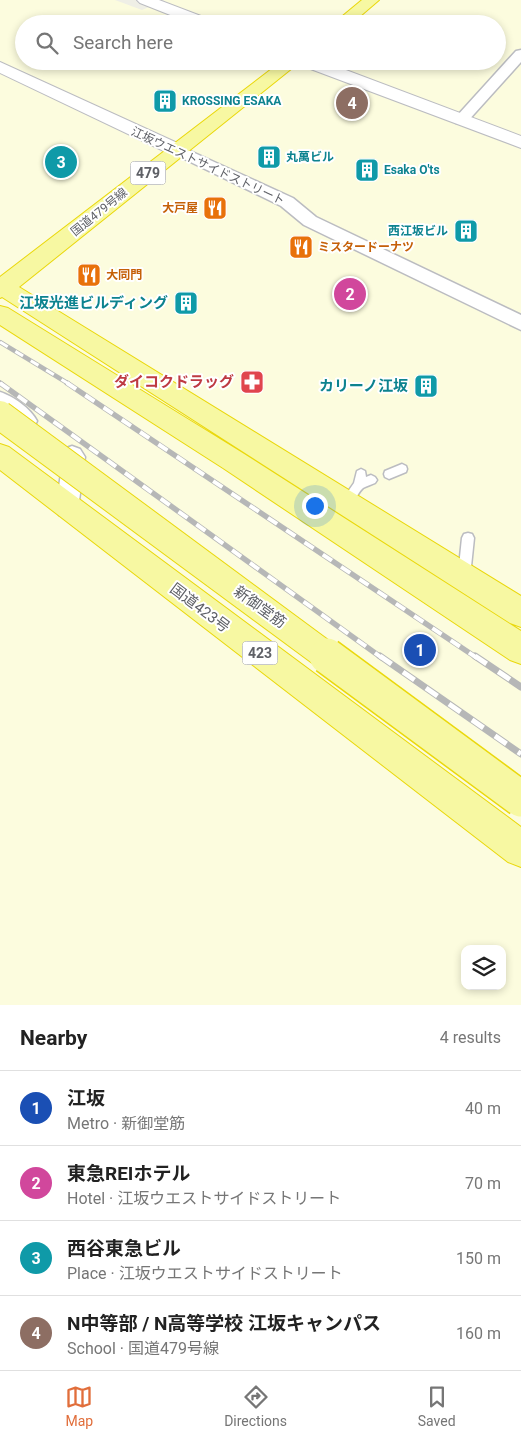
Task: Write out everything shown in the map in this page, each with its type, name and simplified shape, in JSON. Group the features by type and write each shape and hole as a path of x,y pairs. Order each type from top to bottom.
{"highway":[{"path":"352,15 371,0"},
{"name":"国道479号線","path":"1,287 281,70"},
{"path":"1,287 359,486 464,576 521,613"},
{"path":"0,314 232,460 521,649"},
{"name":"新御堂筋","path":"0,415 521,799"},
{"name":"国道423号","path":"0,456 521,849"}],"street":[{"path":"151,1 186,15"},
{"path":"461,120 521,54"},
{"name":"江坂ウエストサイドストリート","path":"0,67 287,202 310,221 521,323"},
{"path":"330,70 521,142"},
{"path":"0,400 74,457 67,508"}],"lane":[{"path":"389,474 402,469"},
{"path":"464,576 468,538"}],"shaded area":[{"path":"0,0 115,0 142,10 165,0 521,0 521,1005 0,1005"}],"railway":[{"path":"0,342 69,384"},
{"path":"2,384 0,383 382,658"},
{"path":"67,383 477,658"},
{"path":"380,656 521,754"},
{"path":"475,656 521,687"}],"place":[{"name":"KROSSING ESAKA","path":"165,101"},
{"name":"N中等部 / N高等学校 江坂キャンパス","path":"352,103"},
{"name":"丸萬ビル","path":"269,157"},
{"name":"西谷東急ビル","path":"61,162"},
{"name":"Esaka O'ts","path":"367,170"},
{"name":"大戸屋","path":"215,208"},
{"name":"西江坂ビル","path":"466,231"},
{"name":"ミスタードーナツ","path":"301,247"},
{"name":"大同門","path":"89,275"},
{"name":"東急REIホテル","path":"350,294"},
{"name":"江坂光進ビルディング","path":"186,303"},
{"name":"ダイコクドラッグ","path":"252,382"},
{"name":"カリーノ江坂","path":"426,386"},
{"name":"江坂","path":"420,650"}]}
